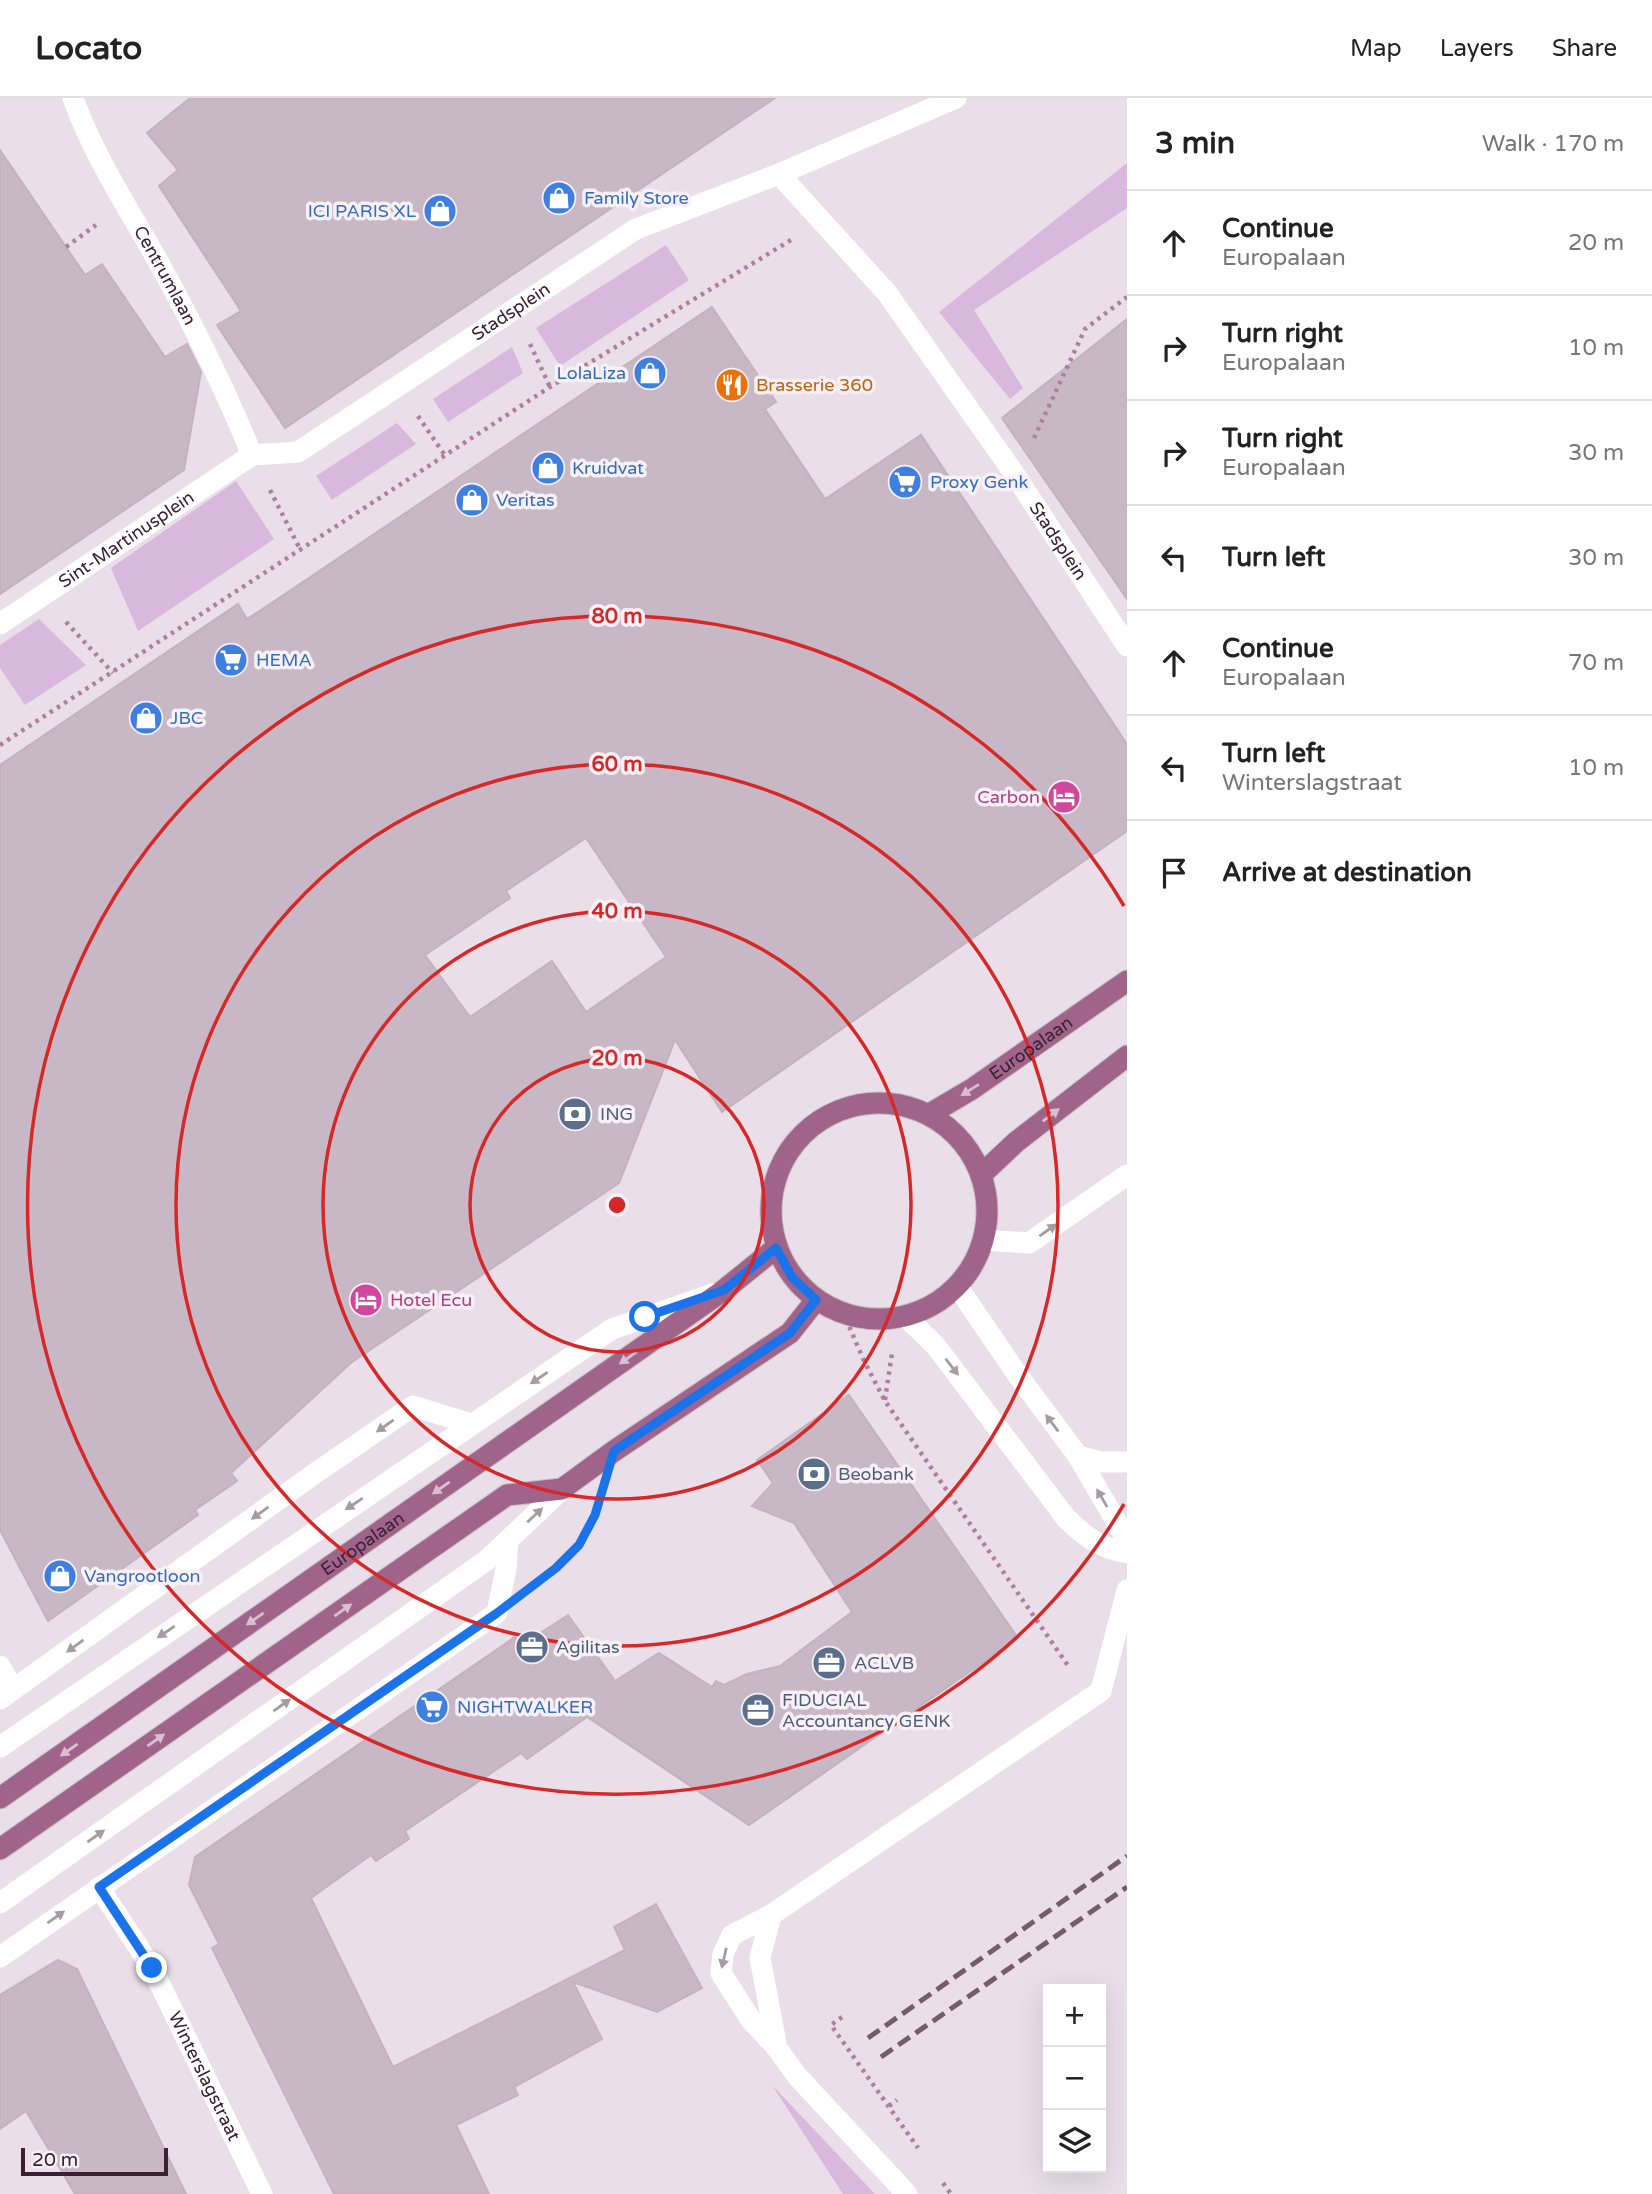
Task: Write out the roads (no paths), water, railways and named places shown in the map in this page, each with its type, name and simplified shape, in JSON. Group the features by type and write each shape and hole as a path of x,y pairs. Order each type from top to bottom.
{"main road":[{"name":"Europalaan","path":"933,1112 972,1089 1127,981"},
{"path":"981,1175 1016,1142 1127,1056"},
{"path":"890,1103 933,1112 966,1147 981,1175 987,1207 984,1240 974,1264 957,1286 934,1305 901,1318 844,1315 816,1300 792,1277 776,1248 770,1217 773,1187 785,1158 804,1133 830,1115 859,1105 890,1103"},
{"name":"Europalaan","path":"0,1798 724,1290 776,1248"},
{"path":"0,1849 506,1495 562,1489 790,1333 816,1300"}],"street":[{"name":"Centrumlaan","path":"73,98 104,169 221,380 252,455"},
{"name":"Stadsplein","path":"252,455 298,452 636,229 779,174 956,98"},
{"name":"Stadsplein","path":"779,174 887,293 1011,469 1127,646"},
{"name":"Sint-Martinusplein","path":"0,624 252,455"},
{"path":"984,1240 1029,1243 1127,1175"},
{"path":"957,1286 1077,1456 1127,1541"},
{"name":"Europalaan","path":"0,1747 611,1329 724,1290"},
{"path":"901,1318 936,1345 1066,1518 1097,1544 1127,1553"},
{"path":"0,1666 6,1695 413,1406 471,1424"},
{"path":"1077,1456 1100,1462 1127,1462"},
{"path":"0,1903 487,1560 562,1489"},
{"path":"0,1956 497,1613 506,1569 508,1541"},
{"path":"908,2194 797,2076 777,2048 751,2020 721,1973 723,1954 732,1935 771,1915 1101,1691 1127,1590"},
{"name":"Winterslagstraat","path":"99,1887 152,1968 262,2194"},
{"path":"771,1915 760,1958 777,2048"}],"railway":[{"path":"868,2038 1127,1856"},
{"path":"881,2057 1127,1887"}],"place":[{"name":"Family Store","path":"559,198"},
{"name":"ICI PARIS XL","path":"440,211"},
{"name":"LolaLiza","path":"650,373"},
{"name":"Brasserie 360","path":"732,385"},
{"name":"Kruidvat","path":"548,468"},
{"name":"Proxy Genk","path":"905,482"},
{"name":"Veritas","path":"472,500"},
{"name":"HEMA","path":"231,660"},
{"name":"JBC","path":"146,718"},
{"name":"Carbon","path":"1064,797"},
{"name":"ING","path":"575,1114"},
{"name":"Hotel Ecu","path":"366,1300"},
{"name":"Beobank","path":"814,1474"},
{"name":"Vangrootloon","path":"60,1576"},
{"name":"Agilitas","path":"532,1647"},
{"name":"ACLVB","path":"829,1663"},
{"name":"NIGHTWALKER","path":"432,1707"},
{"name":"FIDUCIAL Accountancy GENK","path":"758,1710"}]}
